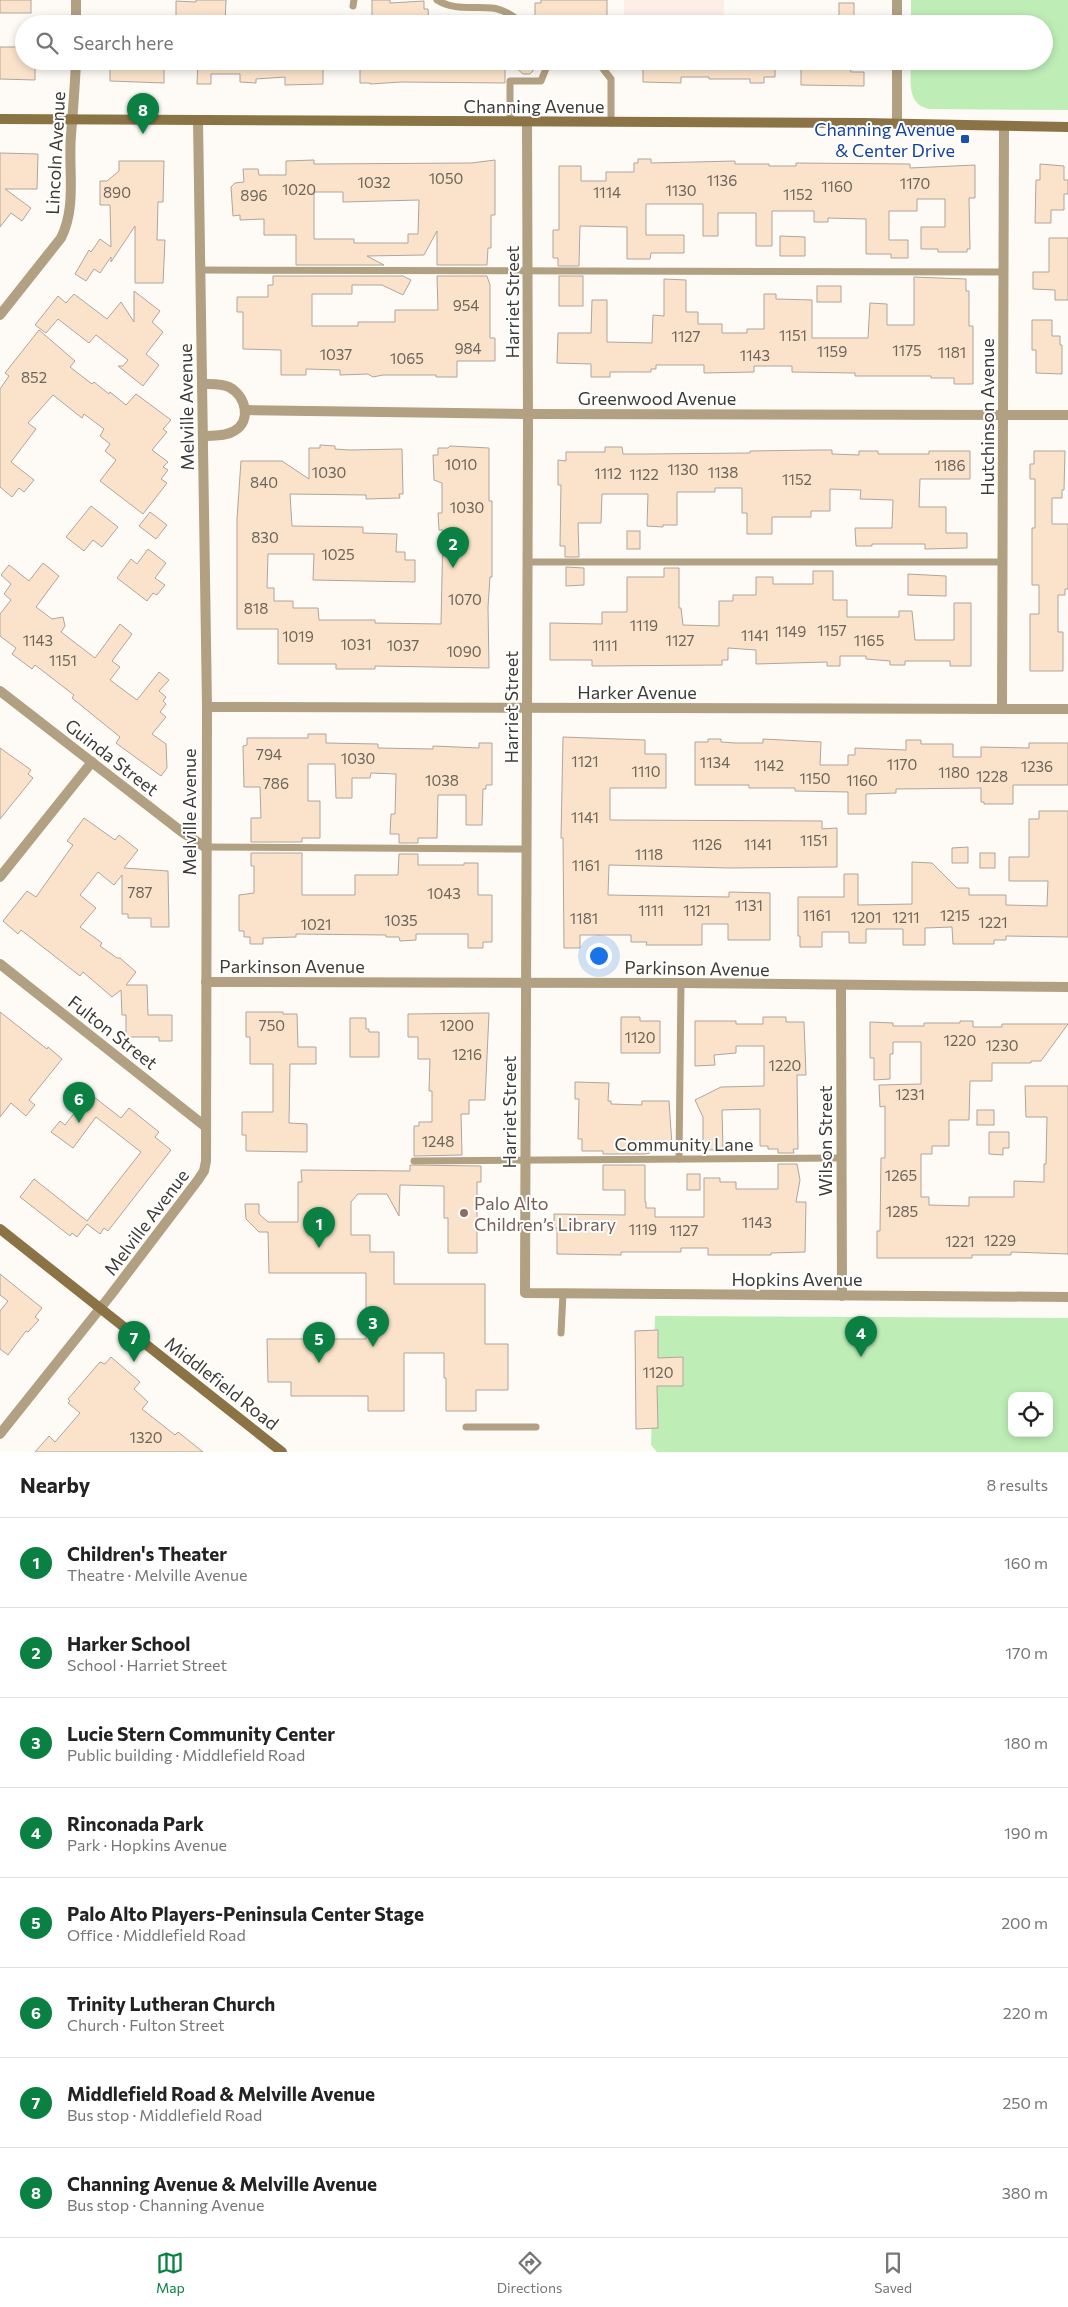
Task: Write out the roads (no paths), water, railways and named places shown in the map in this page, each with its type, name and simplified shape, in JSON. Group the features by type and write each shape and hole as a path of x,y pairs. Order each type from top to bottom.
{"street":[{"path":"76,0 76,15"},
{"path":"897,0 897,15"},
{"name":"Lincoln Avenue","path":"0,315 61,238 66,227 71,202 71,135 74,119 76,70"},
{"path":"897,70 897,124"},
{"name":"Channing Avenue","path":"0,119 897,124 1068,127"},
{"name":"Melville Avenue","path":"0,1434 198,1180 204,1171 206,1161 205,848 207,707 198,120"},
{"name":"Harriet Street","path":"525,1293 527,122"},
{"name":"Hutchinson Avenue","path":"1002,708 1004,126"},
{"path":"202,384 222,384 230,387 243,401 246,410 242,423 235,431 227,434 203,436"},
{"name":"Greenwood Avenue","path":"246,410 528,414 1068,415"},
{"name":"Guinda Street","path":"0,691 205,848"},
{"name":"Harker Avenue","path":"207,707 1068,708"},
{"path":"0,877 92,762"},
{"name":"Fulton Street","path":"0,964 206,1127"},
{"name":"Parkinson Avenue","path":"206,982 680,983 1068,987"},
{"name":"Wilson Street","path":"841,986 842,1296"},
{"name":"Middlefield Road","path":"0,1229 282,1452"},
{"name":"Hopkins Avenue","path":"525,1293 1068,1297"}],"lane":[{"path":"437,0 448,6 493,8 511,15"},
{"path":"510,122 510,81 541,81 545,70"},
{"path":"604,70 611,79 611,123"},
{"path":"200,270 1004,272"},
{"path":"527,562 1002,562"},
{"path":"205,848 526,849"},
{"path":"679,1159 680,983"},
{"name":"Community Lane","path":"414,1161 842,1158"},
{"path":"561,1333 563,1294"},
{"path":"466,1427 536,1427"}],"place":[{"name":"Channing Avenue & Melville Avenue","path":"143,134"},
{"name":"Channing Avenue & Center Drive","path":"965,139"},
{"name":"Harker School","path":"453,568"},
{"name":"Trinity Lutheran Church","path":"79,1123"},
{"name":"Palo Alto Children’s Library","path":"464,1213"},
{"name":"Children's Theater","path":"319,1248"},
{"name":"Lucie Stern Community Center","path":"373,1347"},
{"name":"Rinconada Park","path":"861,1357"},
{"name":"Middlefield Road & Melville Avenue","path":"134,1362"},
{"name":"Palo Alto Players-Peninsula Center Stage","path":"319,1363"}]}
